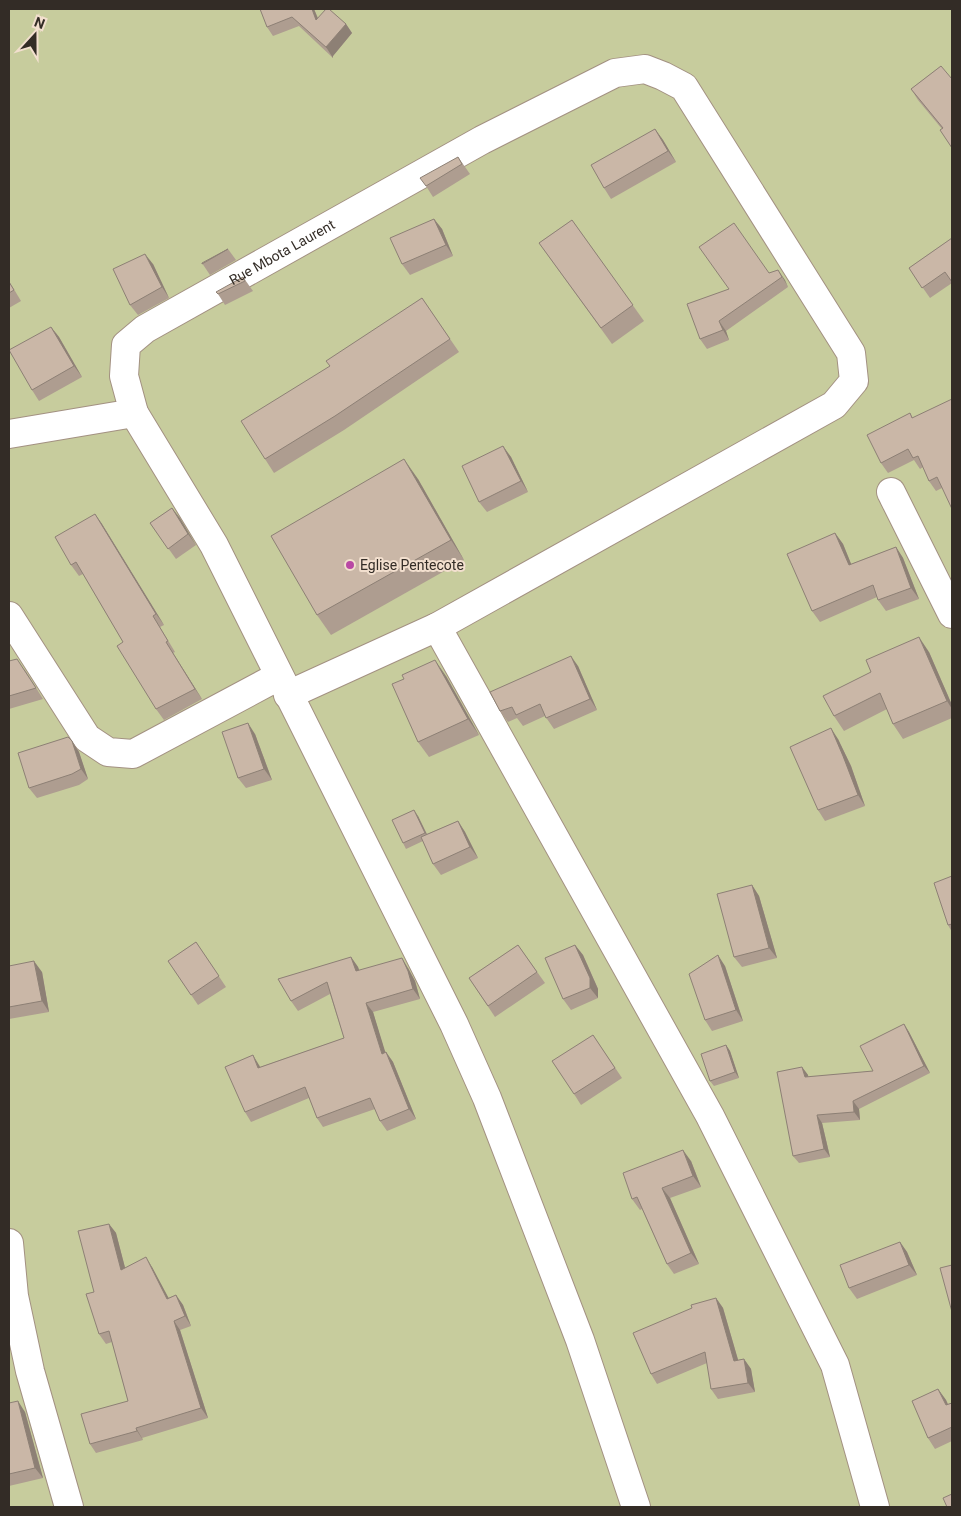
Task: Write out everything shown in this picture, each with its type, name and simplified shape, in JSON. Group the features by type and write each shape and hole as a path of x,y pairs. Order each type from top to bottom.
{"street":[{"name":"Rue Mbota Laurent","path":"9,616 87,738 108,752 133,754 283,686 437,627 834,405 854,381 852,353 684,87 645,69 615,73 482,140 146,329 126,345 124,376 134,412 214,545 283,686 454,1024 487,1098 580,1340 636,1507"},
{"path":"9,434 134,412"},
{"path":"891,492 952,614"},
{"path":"437,627 710,1116 830,1356 875,1507"},
{"path":"9,1243 14,1296 30,1371 69,1507"}],"green space":[{"path":"9,9 952,9 952,1507 9,1507"}],"building":[{"path":"260,9 312,9 316,20 326,9 329,9 346,24 327,48 292,17 267,27"},
{"path":"941,66 952,79 952,148 940,130 943,128 911,89"},
{"path":"655,129 668,151 604,188 591,165"},
{"path":"458,157 462,164 426,186 420,178"},
{"path":"434,219 446,245 402,264 390,238"},
{"path":"572,220 633,305 601,328 539,243"},
{"path":"734,223 769,273 778,270 782,277 719,321 723,330 700,339 687,304 729,289 699,247"},
{"path":"952,238 952,282 945,272 922,288 909,268"},
{"path":"145,254 162,287 130,305 113,269"},
{"path":"243,277 245,281 218,294 216,292"},
{"path":"9,282 14,290 9,293"},
{"path":"422,298 450,339 335,416 265,459 241,421 330,366 326,361"},
{"path":"51,327 74,366 32,390 9,350"},
{"path":"952,399 952,509 937,477 929,481 918,456 913,458 908,449 881,463 867,435 910,413 912,418"},
{"path":"503,446 521,481 479,502 462,466"},
{"path":"404,459 451,540 317,615 271,536"},
{"path":"172,508 188,534 168,549 150,523"},
{"path":"95,514 156,614 153,616 168,641 166,642 195,689 156,709 117,646 123,642 76,562 71,565 55,537"},
{"path":"835,533 849,565 896,547 911,588 878,600 873,585 812,611 787,554"},
{"path":"919,637 947,701 893,724 880,693 834,716 823,696 871,672 866,660"},
{"path":"571,656 590,699 546,718 540,704 516,715 512,707 500,711 490,692"},
{"path":"17,659 36,688 9,696 9,661"},
{"path":"435,660 468,719 418,742 392,684 404,679 402,675"},
{"path":"248,723 264,769 238,778 222,732"},
{"path":"831,728 858,795 818,810 790,747"},
{"path":"68,737 72,741 81,769 72,774 29,788 18,753"},
{"path":"414,810 425,833 403,843 392,820"},
{"path":"458,821 470,847 433,864 421,837"},
{"path":"952,876 952,924 948,925 934,883"},
{"path":"752,885 769,948 734,957 717,894"},
{"path":"196,942 219,976 191,995 168,961"},
{"path":"518,945 537,972 488,1006 469,978"},
{"path":"575,945 590,978 590,988 563,999 545,958"},
{"path":"718,955 736,1010 705,1020 689,974"},
{"path":"351,957 356,971 402,958 408,971 413,989 366,1003 382,1054 386,1052 409,1109 380,1121 370,1098 317,1118 305,1087 245,1112 225,1067 253,1055 258,1068 344,1038 327,982 291,1001 278,979"},
{"path":"34,961 42,1001 9,1007 9,966"},
{"path":"904,1024 924,1066 853,1101 854,1112 817,1115 824,1149 793,1156 777,1072 802,1067 805,1077 873,1071 860,1046"},
{"path":"593,1035 615,1068 574,1094 552,1061"},
{"path":"726,1045 735,1072 710,1081 701,1054"},
{"path":"683,1150 693,1176 662,1188 691,1253 667,1264 637,1197 632,1199 623,1173"},
{"path":"109,1224 121,1270 146,1257 167,1299 176,1295 185,1316 174,1321 201,1408 136,1428 137,1431 90,1444 81,1414 128,1401 109,1331 99,1334 86,1294 94,1292 78,1231"},
{"path":"900,1242 909,1265 849,1288 840,1265"},
{"path":"952,1265 952,1312 940,1268"},
{"path":"716,1298 734,1361 744,1359 748,1383 711,1389 705,1352 651,1374 633,1333 692,1308 691,1305"},
{"path":"938,1389 946,1405 952,1403 952,1427 928,1438 912,1401"},
{"path":"18,1401 35,1468 9,1474 9,1403"},
{"path":"952,1494 952,1507 947,1507 943,1498"}],"place":[{"name":"Eglise Pentecote","path":"350,565"}]}
